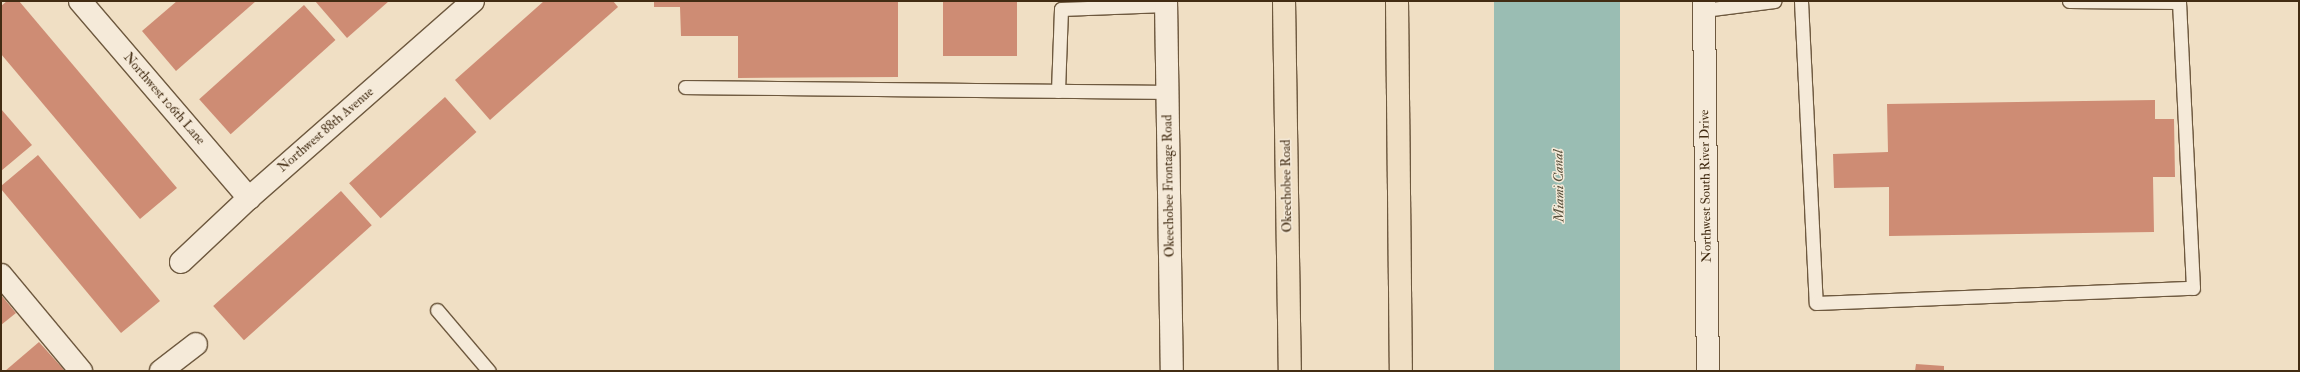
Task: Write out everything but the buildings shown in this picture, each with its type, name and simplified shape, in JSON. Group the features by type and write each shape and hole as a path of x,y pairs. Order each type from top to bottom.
{"highway":[{"name":"Okeechobee Road","path":"1284,1 1291,366"},
{"path":"1397,1 1401,371"}],"street":[{"name":"Northwest 106th Lane","path":"80,1 249,198"},
{"name":"Northwest 88th Avenue","path":"182,262 249,198 473,1"},
{"name":"Okeechobee Frontage Road","path":"1166,3 1172,371"},
{"name":"Northwest South River Drive","path":"1704,5 1708,371"},
{"path":"1,275 81,371"},
{"path":"161,371 196,344"}],"lane":[{"path":"1704,5 1774,1"},
{"path":"1801,1 1816,303 2192,288 2180,2 2069,1"},
{"path":"1058,91 1061,9 1166,3"},
{"path":"685,88 1167,92"},
{"path":"437,310 489,371"}],"water":[{"name":"Miami Canal","path":"1494,1 1620,1 1620,371 1494,371"}]}
